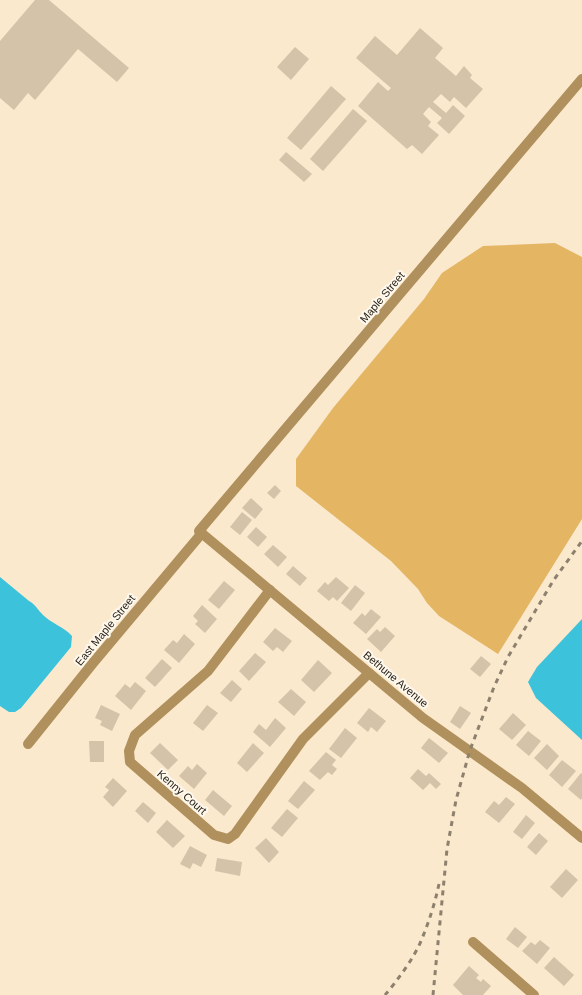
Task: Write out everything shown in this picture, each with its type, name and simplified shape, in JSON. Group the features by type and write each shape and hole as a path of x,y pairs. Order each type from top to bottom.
{"street":[{"name":"Maple Street","path":"200,532 582,78"},
{"name":"Bethune Avenue","path":"200,532 423,718 522,788 582,838"},
{"name":"East Maple Street","path":"28,744 200,532"},
{"name":"Kenny Court","path":"270,590 208,671 135,735 129,751 130,762 214,835 228,839 235,834 303,739 369,673"},
{"path":"473,942 534,995"}],"shaded area":[{"path":"555,243 582,257 582,519 498,654 439,616 427,603 418,589 391,561 296,486 296,459 333,408 424,299 442,273 483,246"}],"water":[{"path":"0,577 33,604 46,618 72,636 71,647 21,708 15,712 9,712 0,706"},
{"path":"582,619 582,740 536,698 528,682 537,667"}],"building":[{"path":"35,0 49,0 129,68 117,82 78,49 35,100 28,93 14,110 0,98 0,41"},
{"path":"420,28 443,48 435,58 456,76 464,66 472,75 470,78 483,89 466,108 454,97 450,102 441,94 433,102 446,113 453,105 465,116 449,134 437,123 442,118 429,107 423,114 431,122 428,126 439,135 422,154 412,145 407,149 358,106 378,82 388,91 391,88 356,58 375,36 397,55"},
{"path":"295,47 309,59 291,80 277,67"},
{"path":"331,86 346,99 301,150 287,138"},
{"path":"353,109 367,121 323,171 310,159"},
{"path":"286,152 312,174 304,182 279,160"},
{"path":"275,485 281,491 274,499 267,493"},
{"path":"251,498 263,509 255,519 242,508"},
{"path":"242,512 252,520 240,535 230,527"},
{"path":"256,527 267,537 258,547 247,537"},
{"path":"273,545 287,557 278,567 264,554"},
{"path":"293,566 307,578 300,586 286,574"},
{"path":"336,577 349,588 337,601 333,597 329,601 317,591 325,582 328,585"},
{"path":"224,581 235,590 219,609 208,600"},
{"path":"355,585 365,593 351,611 341,603"},
{"path":"202,605 217,619 205,633 195,624 198,621 193,616"},
{"path":"371,609 381,617 366,634 353,623 362,613 365,616"},
{"path":"385,627 395,636 381,652 367,639 377,629 380,632"},
{"path":"275,628 292,641 283,652 277,647 273,651 263,642"},
{"path":"184,634 195,644 179,663 164,650 173,640 177,643"},
{"path":"255,653 266,662 249,681 239,671"},
{"path":"481,656 491,664 480,677 470,669"},
{"path":"162,659 172,668 155,687 145,678"},
{"path":"318,660 332,673 314,692 301,680"},
{"path":"232,680 242,689 231,702 220,693"},
{"path":"135,682 146,691 131,710 115,696 125,684 130,688"},
{"path":"291,689 306,702 294,716 278,702"},
{"path":"101,705 120,714 112,731 100,725 102,721 95,718"},
{"path":"207,705 218,713 203,731 193,723"},
{"path":"460,706 471,713 460,729 450,722"},
{"path":"369,708 386,721 377,732 371,727 368,732 357,723"},
{"path":"513,713 526,725 512,740 499,729"},
{"path":"275,718 286,728 270,747 253,732 259,724 266,730"},
{"path":"345,728 357,738 341,758 329,749"},
{"path":"528,731 541,741 529,756 516,745"},
{"path":"429,738 448,753 439,763 421,748"},
{"path":"89,741 104,741 104,762 90,762"},
{"path":"160,743 178,760 168,770 150,753"},
{"path":"253,743 264,753 247,772 237,763"},
{"path":"547,744 559,756 547,770 534,758"},
{"path":"326,752 336,760 332,765 337,769 332,775 328,772 320,780 309,771"},
{"path":"562,760 576,771 562,787 549,775"},
{"path":"197,764 207,773 194,789 179,776 188,766 192,770"},
{"path":"418,769 426,776 429,773 441,784 436,789 430,783 423,790 410,778"},
{"path":"581,773 582,798 581,800 568,789"},
{"path":"113,778 127,791 113,807 103,797 109,790 105,787"},
{"path":"304,781 315,790 298,809 288,801"},
{"path":"213,790 232,806 224,816 205,800"},
{"path":"506,797 515,804 499,823 485,812 494,801 499,805"},
{"path":"143,802 156,813 148,823 135,811"},
{"path":"287,809 298,818 282,837 271,828"},
{"path":"526,815 535,823 522,839 513,832"},
{"path":"167,820 185,836 173,848 156,832"},
{"path":"539,833 548,841 536,855 527,847"},
{"path":"266,838 279,852 269,863 255,848"},
{"path":"190,846 207,855 201,867 193,863 190,869 180,864"},
{"path":"217,858 242,862 240,876 215,871"},
{"path":"566,869 578,880 562,898 550,887"},
{"path":"515,927 527,937 518,948 506,939"},
{"path":"540,940 550,948 537,964 522,951 531,942 535,945"},
{"path":"554,957 574,975 564,986 544,968"},
{"path":"469,966 479,975 476,978 481,982 483,979 491,986 483,995 463,995 453,985"}],"railway":[{"path":"433,995 447,849 456,800 470,750 494,687 508,657 553,581 582,541"},
{"path":"385,995 405,969 418,948 434,905 439,884"}]}
